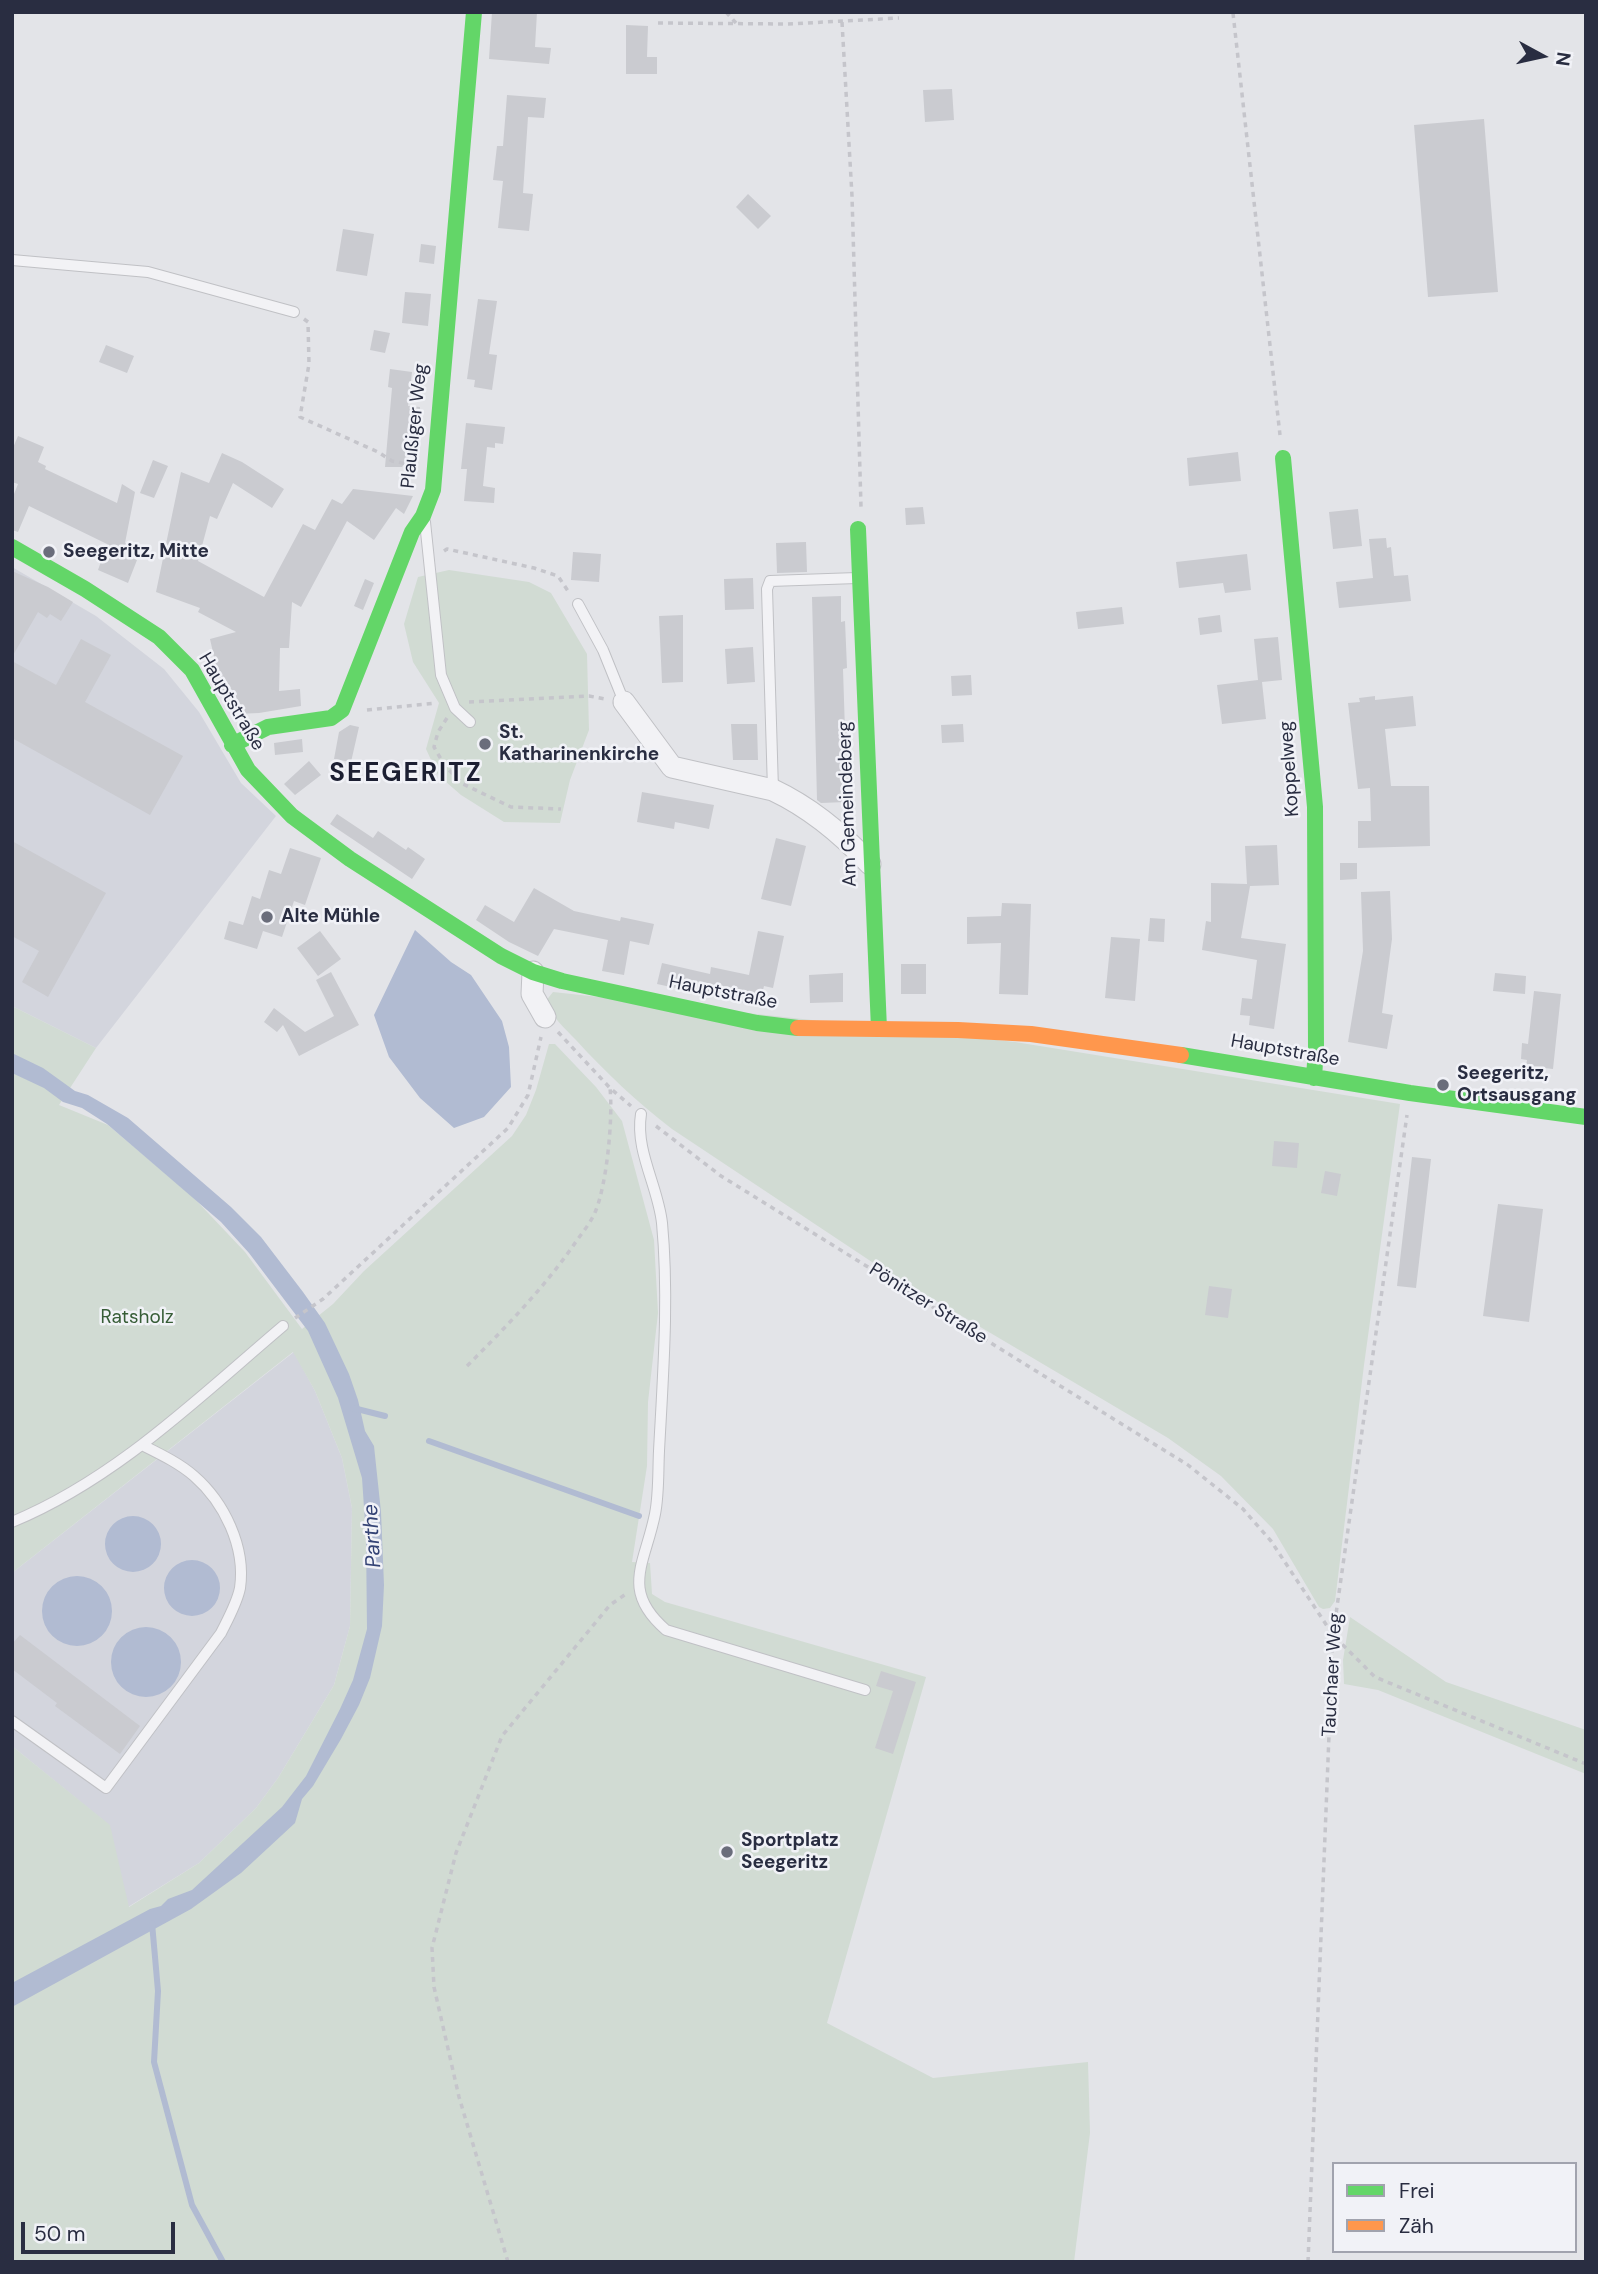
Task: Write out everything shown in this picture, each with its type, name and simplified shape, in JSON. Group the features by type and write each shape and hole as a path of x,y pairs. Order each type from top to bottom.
{"street":[{"name":"Plaußiger Weg","path":"232,745 268,727 331,718 342,710 412,533 423,516 433,490 447,295 474,12"},
{"name":"Koppelweg","path":"1283,458 1315,807 1314,1078"},
{"name":"Am Gemeindeberg","path":"858,529 878,1028"},
{"name":"Hauptstraße","path":"12,547 85,589 159,637 191,670 248,770 292,816 320,838 501,956 533,972 562,981 757,1023 797,1028 1031,1034 1176,1054 1410,1093 1586,1117"},
{"path":"624,702 672,766 773,790 787,796 848,841 870,864"},
{"path":"533,972 532,994 545,1017"}],"lane":[{"path":"12,260 148,272 294,312"},
{"path":"423,516 430,556 441,675 455,708 470,722"},
{"path":"773,790 766,589 770,581 860,578"},
{"path":"578,604 603,650 624,702"},
{"path":"641,1114 638,1132 662,1221 665,1311 655,1513 641,1563 638,1584 642,1601 650,1616 666,1630 864,1690"},
{"path":"12,1522 39,1511 94,1479 142,1445 283,1326"},
{"path":"12,1721 106,1788 221,1633 232,1612 240,1588 240,1566 236,1537 224,1513 210,1492 194,1476 142,1445"}],"path":[{"path":"726,12 736,23"},
{"path":"1233,13 1283,458"},
{"path":"658,23 842,22 899,18"},
{"path":"842,22 853,223 861,513 858,529"},
{"path":"294,312 308,322 309,364 300,417 400,464 435,467"},
{"path":"430,556 447,550 534,568 558,576 578,604"},
{"path":"561,809 511,807 463,784 445,766 434,747 438,732 455,708 471,701 589,696 624,702"},
{"path":"357,712 439,703"},
{"path":"283,1326 323,1299 509,1128 528,1095 545,1017"},
{"name":"Pönitzer Straße","path":"545,1017 610,1088 721,1176 1188,1465 1242,1509 1271,1541 1333,1635 1375,1677 1586,1764"},
{"path":"467,1366 553,1273 596,1209 609,1139 612,1110 610,1088"},
{"name":"Tauchaer Weg","path":"1308,2262 1333,1635 1410,1093"},
{"path":"508,2262 458,2097 434,1987 432,1948 456,1853 502,1736 610,1605 638,1584"}],"shaded area":[{"path":"12,567 96,616 164,669 199,712 241,783 276,816 96,1048 12,1006"},
{"path":"294,1352 315,1391 342,1458 352,1508 350,1626 334,1685 278,1778 256,1808 199,1863 128,1907 109,1825 12,1746 12,1573"}],"green space":[{"path":"449,570 529,582 551,593 587,654 589,730 570,780 560,823 504,822 461,795 438,775 426,749 439,703 413,662 404,624 418,577"},
{"path":"553,992 1015,1042 1400,1104 1335,1601 1330,1608 1319,1607 1273,1529 1221,1476 1168,1438 884,1270 672,1129 598,1064 559,1022 545,1002"},
{"name":"Ratsholz","path":"12,1006 96,1048 59,1105 108,1125 192,1196 245,1252 302,1329 333,1304 364,1271 512,1136 526,1115 549,1044 555,1044 596,1087 622,1121 654,1240 658,1313 648,1402 647,1466 632,1562 650,1563 652,1594 665,1602 926,1677 827,2023 933,2078 1088,2062 1090,2133 1074,2262 12,2262 12,1746 110,1825 129,1907 199,1863 256,1808 278,1778 334,1685 350,1626 352,1508 342,1458 315,1391 293,1352 12,1573"},
{"path":"1350,1617 1446,1682 1586,1730 1586,1774 1378,1690 1344,1684 1343,1660"}],"water":[{"path":"415,930 451,962 471,975 502,1021 509,1047 511,1087 484,1117 454,1128 420,1098 389,1057 374,1015"},
{"name":"Parthe","path":"12,1053 43,1068 75,1091 88,1095 128,1118 231,1207 261,1237 325,1323 349,1374 365,1431 374,1446 381,1512 384,1585 382,1626 370,1678 341,1739 313,1786 302,1799 295,1823 241,1873 191,1909 12,2007 12,1983 150,1909 161,1906 168,1899 192,1890 282,1807 306,1776 340,1709 353,1680 367,1629 362,1478 338,1398 308,1331 249,1253 221,1222 107,1124 82,1108 63,1102 44,1088 12,1073"},
{"path":"127,1516 139,1516 153,1524 161,1538 159,1555 153,1564 139,1572 127,1572 110,1560 105,1550 105,1538 117,1521"},
{"path":"186,1560 198,1560 212,1568 220,1582 218,1599 212,1608 198,1616 186,1616 169,1604 164,1594 164,1582 176,1565"},
{"path":"70,1576 84,1576 97,1582 106,1591 112,1611 110,1624 102,1636 84,1646 70,1646 57,1640 48,1631 42,1618 42,1604 48,1591 57,1582"},
{"path":"139,1627 153,1627 166,1633 175,1642 181,1662 179,1675 171,1687 153,1697 139,1697 126,1691 117,1682 111,1669 111,1655 117,1642 126,1633"}],"building":[{"path":"492,12 537,12 535,47 551,48 549,64 489,59"},
{"path":"626,25 648,26 647,57 657,57 657,74 626,74"},
{"path":"952,89 954,120 925,122 923,90"},
{"path":"507,95 546,98 544,118 528,117 523,193 533,194 529,231 498,228 503,181 493,180 497,146 503,146"},
{"path":"1484,119 1498,292 1428,297 1414,125"},
{"path":"748,194 771,216 758,229 736,207"},
{"path":"343,229 374,234 367,276 336,271"},
{"path":"421,244 436,246 434,264 419,262"},
{"path":"405,292 431,294 428,326 402,323"},
{"path":"478,299 497,301 489,354 497,355 492,390 474,387 475,380 467,379"},
{"path":"374,330 390,333 385,353 370,350"},
{"path":"106,345 134,356 127,373 99,362"},
{"path":"390,369 412,372 408,406 420,407 416,453 412,453 402,467 385,467 392,388 388,387"},
{"path":"466,423 505,427 503,444 495,443 495,448 487,447 483,486 495,488 494,503 464,501 467,469 461,469"},
{"path":"18,436 44,447 38,462 46,466 45,469 117,503 122,484 135,492 125,543 133,547 129,557 137,560 128,583 98,570 107,544 29,506 18,532 12,530 12,499 18,484 12,482 12,450"},
{"path":"1238,452 1241,481 1189,486 1187,458"},
{"path":"222,453 242,462 284,489 272,508 233,483 217,519 210,516 198,561 264,597 303,524 315,530 332,499 342,504 353,489 413,496 404,514 396,508 374,540 347,521 301,607 292,602 289,648 280,648 279,691 300,689 301,706 236,714 221,688 210,639 236,632 198,612 200,608 156,592 181,472 209,483"},
{"path":"153,460 168,466 154,498 140,493"},
{"path":"923,507 925,524 906,525 905,508"},
{"path":"1358,509 1362,546 1333,549 1329,512"},
{"path":"1386,538 1387,548 1391,547 1394,576 1408,575 1411,601 1339,608 1336,582 1373,578 1369,539"},
{"path":"806,542 807,572 777,573 776,543"},
{"path":"573,552 601,554 599,582 571,580"},
{"path":"1247,554 1251,590 1225,593 1223,583 1179,588 1176,562"},
{"path":"12,571 73,602 61,621 50,614 47,618 38,612 12,657"},
{"path":"753,578 754,609 725,610 724,579"},
{"path":"365,579 374,583 363,610 354,606"},
{"path":"841,596 841,622 845,621 847,668 843,669 845,731 848,731 849,754 845,754 846,802 821,803 817,800 812,597"},
{"path":"1122,607 1124,624 1078,629 1076,612"},
{"path":"683,615 683,682 662,683 659,616"},
{"path":"1220,615 1222,632 1200,635 1198,618"},
{"path":"1278,637 1282,680 1262,682 1266,719 1222,724 1217,685 1258,680 1254,639"},
{"path":"81,639 111,655 85,702 183,756 150,815 12,738 12,661 56,685"},
{"path":"753,647 755,682 727,684 725,649"},
{"path":"971,675 972,695 952,696 951,676"},
{"path":"1375,696 1375,700 1413,696 1416,726 1385,729 1391,786 1429,786 1430,846 1358,848 1358,821 1371,821 1370,788 1358,789 1348,703"},
{"path":"731,724 757,724 758,760 733,760"},
{"path":"963,724 964,742 942,743 941,725"},
{"path":"350,725 359,727 351,762 334,759 339,732"},
{"path":"302,739 303,752 275,755 274,743"},
{"path":"309,761 321,775 295,795 284,784"},
{"path":"642,792 714,805 709,829 675,822 674,829 637,822"},
{"path":"337,814 373,838 378,831 425,859 412,879 330,824"},
{"path":"776,838 806,846 791,906 761,899"},
{"path":"12,841 106,893 48,997 22,982 39,951 12,936"},
{"path":"1277,845 1279,885 1250,886 1241,938 1286,944 1274,1029 1249,1025 1250,1016 1240,1015 1242,998 1252,999 1257,960 1202,950 1206,921 1211,922 1211,883 1247,884 1245,846"},
{"path":"290,848 321,858 305,905 294,901 282,937 263,931 257,949 224,939 229,921 243,925 252,896 260,899 269,870 281,874"},
{"path":"1340,863 1357,863 1357,879 1340,880"},
{"path":"534,888 574,911 620,921 621,917 654,924 649,945 630,941 624,975 602,971 608,940 554,929 538,956 509,942 476,920 485,905 514,922"},
{"path":"1390,891 1392,939 1382,1013 1393,1015 1387,1049 1348,1042 1363,951 1361,892"},
{"path":"1002,903 1031,904 1028,995 999,994 1001,943 967,944 967,917 1001,916"},
{"path":"1150,918 1165,919 1164,942 1148,941"},
{"path":"320,931 341,959 318,976 297,948"},
{"path":"758,931 784,936 773,988 764,986 759,1006 657,984 662,963 710,974 711,967 749,975"},
{"path":"1111,937 1140,939 1135,1001 1105,998"},
{"path":"901,964 926,964 926,994 901,994"},
{"path":"331,972 359,1025 299,1056 283,1025 277,1032 264,1022 274,1008 305,1032 334,1016 316,980"},
{"path":"843,973 843,1002 810,1003 809,975"},
{"path":"1495,973 1526,976 1525,994 1493,991"},
{"path":"1534,991 1561,994 1553,1069 1526,1066 1527,1060 1521,1059 1522,1043 1528,1044"},
{"path":"1274,1141 1299,1143 1297,1168 1272,1166"},
{"path":"1412,1157 1431,1159 1416,1288 1397,1286"},
{"path":"1325,1171 1341,1174 1337,1196 1321,1193"},
{"path":"1498,1204 1543,1209 1529,1322 1483,1316"},
{"path":"1209,1286 1232,1289 1228,1318 1205,1315"},
{"path":"20,1635 140,1726 120,1754 55,1706 57,1703 12,1669 12,1644"},
{"path":"881,1671 916,1682 893,1754 875,1748 893,1691 876,1686"}],"waterway":[{"path":"353,1408 385,1416"},
{"path":"429,1441 639,1516"},
{"path":"152,1923 158,1991 154,2062 192,2205 223,2262"}],"traffic: fast":[{"path":"232,745 268,727 331,718 342,710 412,532 423,516 433,490 474,12"},
{"path":"1283,458 1315,807 1314,1078"},
{"path":"858,529 879,1029"},
{"path":"12,547 85,589 159,637 192,670 248,770 292,816 350,859 501,956 533,972 562,981 757,1023 798,1028"},
{"path":"1181,1055 1410,1093 1586,1117"}],"traffic: slow":[{"path":"798,1028 958,1030 1031,1034 1181,1055"}],"place":[{"name":"Seegeritz, Mitte","path":"49,552"},
{"name":"St. Katharinenkirche","path":"485,744"},
{"name":"Alte Mühle","path":"267,917"},
{"name":"Seegeritz, Ortsausgang","path":"1443,1085"},
{"name":"Sportplatz Seegeritz","path":"727,1852"}],"district":[{"name":"SEEGERITZ","path":"406,774"}]}
